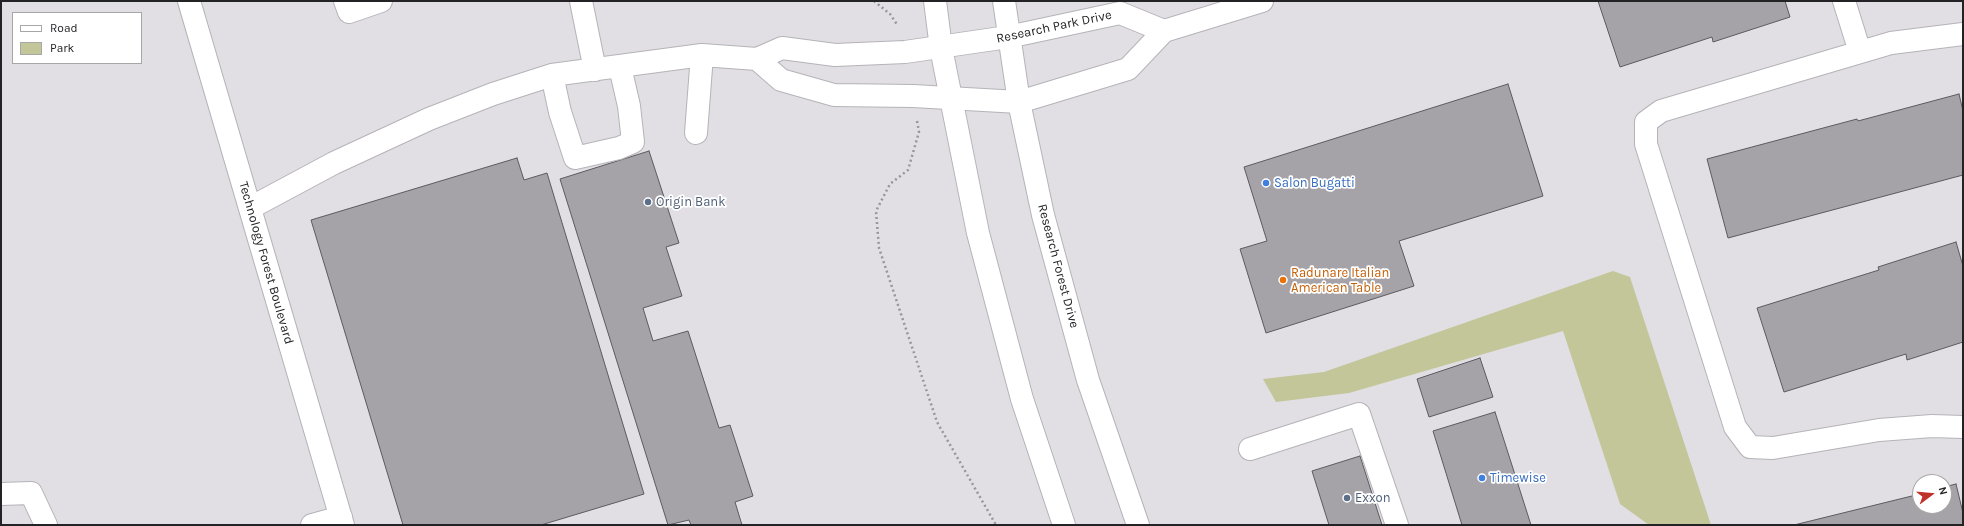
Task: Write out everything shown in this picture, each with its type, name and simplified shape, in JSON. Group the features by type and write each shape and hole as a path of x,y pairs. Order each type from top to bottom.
{"street":[{"name":"Technology Forest Boulevard","path":"190,1 342,521"},
{"path":"345,1 349,12 381,1"},
{"path":"581,1 595,70"},
{"path":"935,1 941,48 978,233 1022,399 1064,525"},
{"name":"Research Forest Drive","path":"1004,1 1008,37 1019,102 1043,215 1088,380 1138,525"},
{"path":"250,208 334,163 429,119 493,94 552,75 702,55 757,59 781,80 834,95 913,96 1019,102 1128,69 1164,31 1262,1"},
{"path":"1844,1 1860,52"},
{"name":"Research Park Drive","path":"757,59 782,48 835,54 904,52 941,48 1008,37 1120,13 1164,31"},
{"path":"1963,34 1891,43 1662,111 1646,122 1646,144 1735,427 1750,447 1774,448 1879,430 1932,426 1963,426"},
{"path":"696,133 702,55"},
{"path":"552,75 560,112 575,158 619,148 633,142 629,106 620,66"},
{"path":"1250,449 1359,414 1397,525"},
{"path":"1,494 31,493 46,525"},
{"path":"312,525 342,521"}],"path":[{"path":"874,1 890,14 902,33 904,52"},
{"path":"913,96 920,132 908,170 890,184 876,211 879,248 938,422 996,525"}],"green space":[{"path":"1613,271 1630,277 1711,525 1649,525 1620,504 1563,331 1349,393 1276,402 1263,379 1324,372"}],"building":[{"path":"1598,1 1785,1 1790,17 1713,42 1712,37 1620,67"},
{"path":"1508,84 1543,196 1399,241 1414,286 1266,333 1240,249 1267,241 1244,167"},
{"path":"1959,94 1963,111 1963,175 1728,238 1707,159 1857,119 1858,121"},
{"path":"649,151 679,243 666,247 682,296 643,308 653,341 688,331 719,428 730,425 753,496 735,502 742,525 691,525 689,520 668,525 560,179"},
{"path":"517,158 524,180 547,173 644,494 541,525 403,525 311,220"},
{"path":"1956,242 1963,266 1963,342 1907,360 1906,354 1784,392 1757,308 1879,270 1878,267"},
{"path":"1480,358 1493,397 1429,417 1417,379"},
{"name":"Timewise","path":"1495,412 1531,525 1462,525 1433,431"},
{"name":"Exxon","path":"1360,456 1382,525 1329,525 1312,471"},
{"path":"1956,484 1963,513 1963,525 1794,525 1912,496 1912,514 1952,514 1952,485"}],"place":[{"name":"Salon Bugatti","path":"1266,183"},
{"name":"Origin Bank","path":"648,202"},
{"name":"Radunare Italian American Table","path":"1283,280"},
{"name":"Timewise","path":"1482,478"},
{"name":"Exxon","path":"1347,498"}]}
